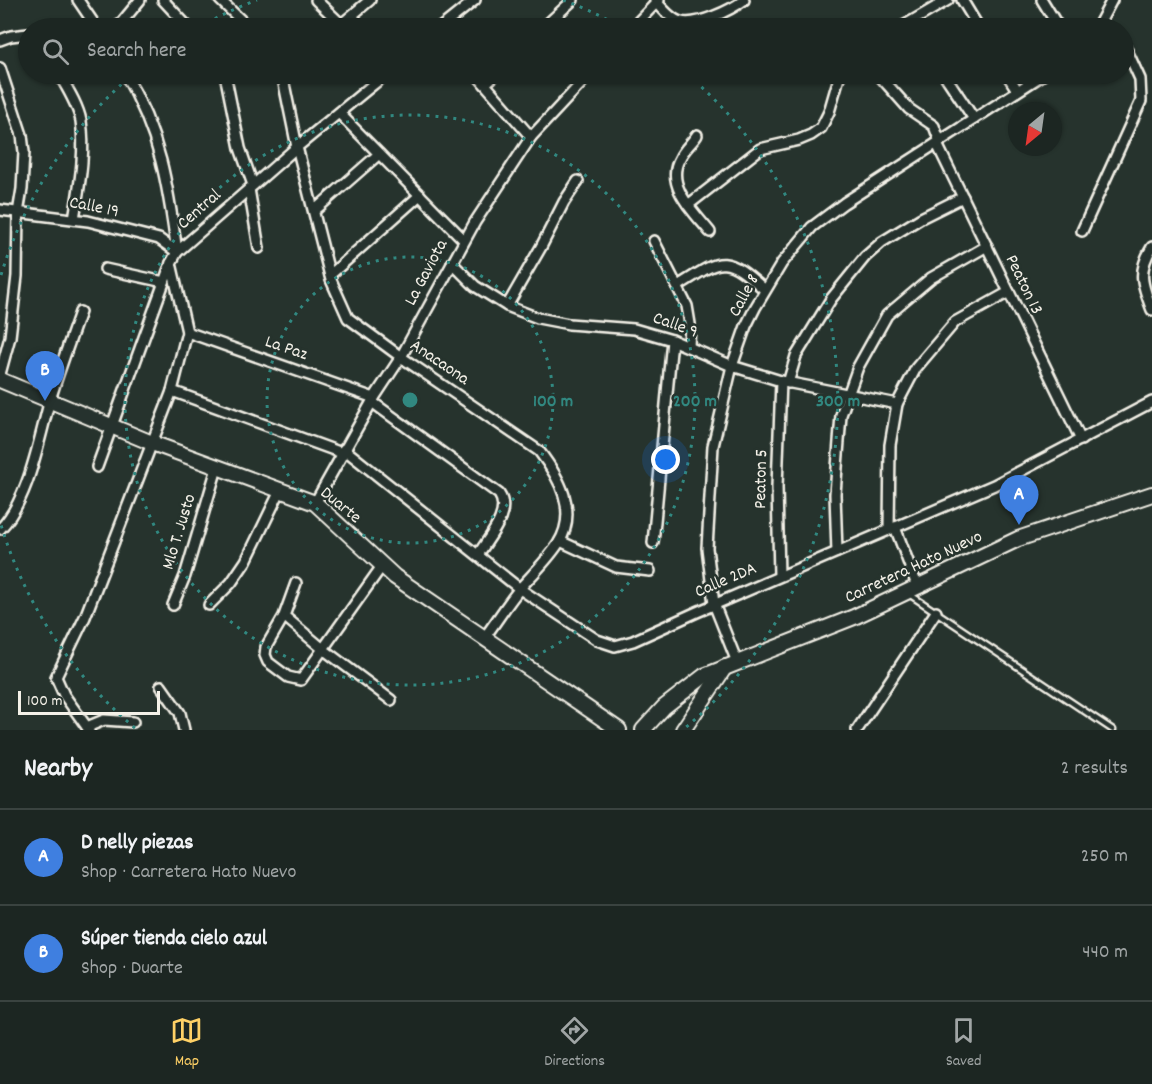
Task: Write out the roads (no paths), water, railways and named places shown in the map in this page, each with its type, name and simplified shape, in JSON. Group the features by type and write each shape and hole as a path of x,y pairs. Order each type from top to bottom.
{"street":[{"path":"78,0 90,18"},
{"path":"125,18 140,0"},
{"path":"164,0 180,18"},
{"path":"220,0 239,18"},
{"path":"316,0 332,18"},
{"path":"352,16 370,0"},
{"path":"452,18 475,0"},
{"path":"554,18 573,0"},
{"path":"704,18 729,11 744,0"},
{"path":"923,18 948,0"},
{"path":"962,0 973,18"},
{"path":"1042,0 1053,18"},
{"path":"1106,18 1113,0"},
{"path":"641,18 657,1 674,18"},
{"path":"0,40 18,35"},
{"path":"1082,231 1141,101 1140,79 1134,66"},
{"path":"0,68 23,144 22,189 18,213 17,276 11,327 0,374"},
{"path":"64,84 80,119 82,143 81,173 74,219"},
{"path":"130,84 148,116 167,182 177,252"},
{"path":"227,84 240,148 251,187 259,248"},
{"name":"Anacaona","path":"285,84 297,147 330,275 348,318 539,451 551,466 566,498 566,518 560,541 550,556 520,589 484,638"},
{"name":"Central","path":"97,467 177,252 297,147 374,84"},
{"path":"485,84 531,137"},
{"name":"La Gaviota","path":"315,503 373,400 401,357 464,240 531,137 581,84"},
{"path":"688,205 760,149 799,140 821,128 829,112 837,84"},
{"name":"Peaton 13","path":"887,84 909,109 934,126 963,197 1080,440"},
{"path":"951,84 974,119"},
{"path":"1013,84 1017,90"},
{"name":"Calle 8","path":"731,664 714,604 706,548 713,446 732,366 746,326 782,263 812,227 844,203 1027,84"},
{"path":"339,113 464,240"},
{"path":"697,135 679,158 675,174 678,189 710,232"},
{"path":"314,212 379,154"},
{"path":"507,306 564,202 578,181"},
{"path":"330,275 420,195"},
{"name":"Peaton 5","path":"779,576 777,487 785,382 796,356 826,308 865,257 882,242 911,224 963,197"},
{"name":"Calle 19","path":"0,210 88,221 159,239 177,252"},
{"path":"654,241 678,286 688,311 689,347"},
{"path":"837,552 835,494 841,415 858,366 887,315 931,278 987,246"},
{"path":"1152,247 1145,260 1141,276 1142,285 1152,310"},
{"path":"133,722 104,720 88,728 64,695 57,682 57,673 85,617 172,392 187,332 171,263"},
{"name":"Calle 9","path":"452,263 475,286 507,306 552,321 634,329 672,340 732,366 785,382 897,404"},
{"path":"678,286 708,267 729,263 743,271 765,290"},
{"path":"105,269 164,282"},
{"path":"913,590 892,529 890,445 897,404 916,368 955,322 1009,292"},
{"path":"0,529 6,523 20,497 35,459 51,399 80,312"},
{"name":"La Paz","path":"187,332 373,400 499,494 503,500 503,513 478,555"},
{"path":"653,543 672,340"},
{"name":"Duarte","path":"0,380 51,399 152,443 315,503 382,566 619,730"},
{"name":"Calle 2DA","path":"172,392 343,451 520,589 597,640 615,646 633,642 714,604 994,485 1152,402"},
{"name":"Mlo T. Justo","path":"173,606 217,468"},
{"path":"208,605 231,583 246,561 280,491"},
{"name":"Carretera Hato Nuevo","path":"643,730 664,707 690,684 704,676 854,617 1018,539 1152,494"},
{"path":"560,541 610,566 625,570 650,571"},
{"path":"296,583 284,616 265,651 268,662 288,677 301,680 382,566"},
{"path":"857,730 936,612"},
{"path":"284,616 323,650 391,700"},
{"path":"683,730 731,664"},
{"path":"161,686 180,713 184,730"}],"lane":[{"path":"913,590 936,612 1113,730"}],"place":[{"name":"Súper tienda cielo azul","path":"45,401"},
{"name":"D nelly piezas","path":"1019,525"}]}
